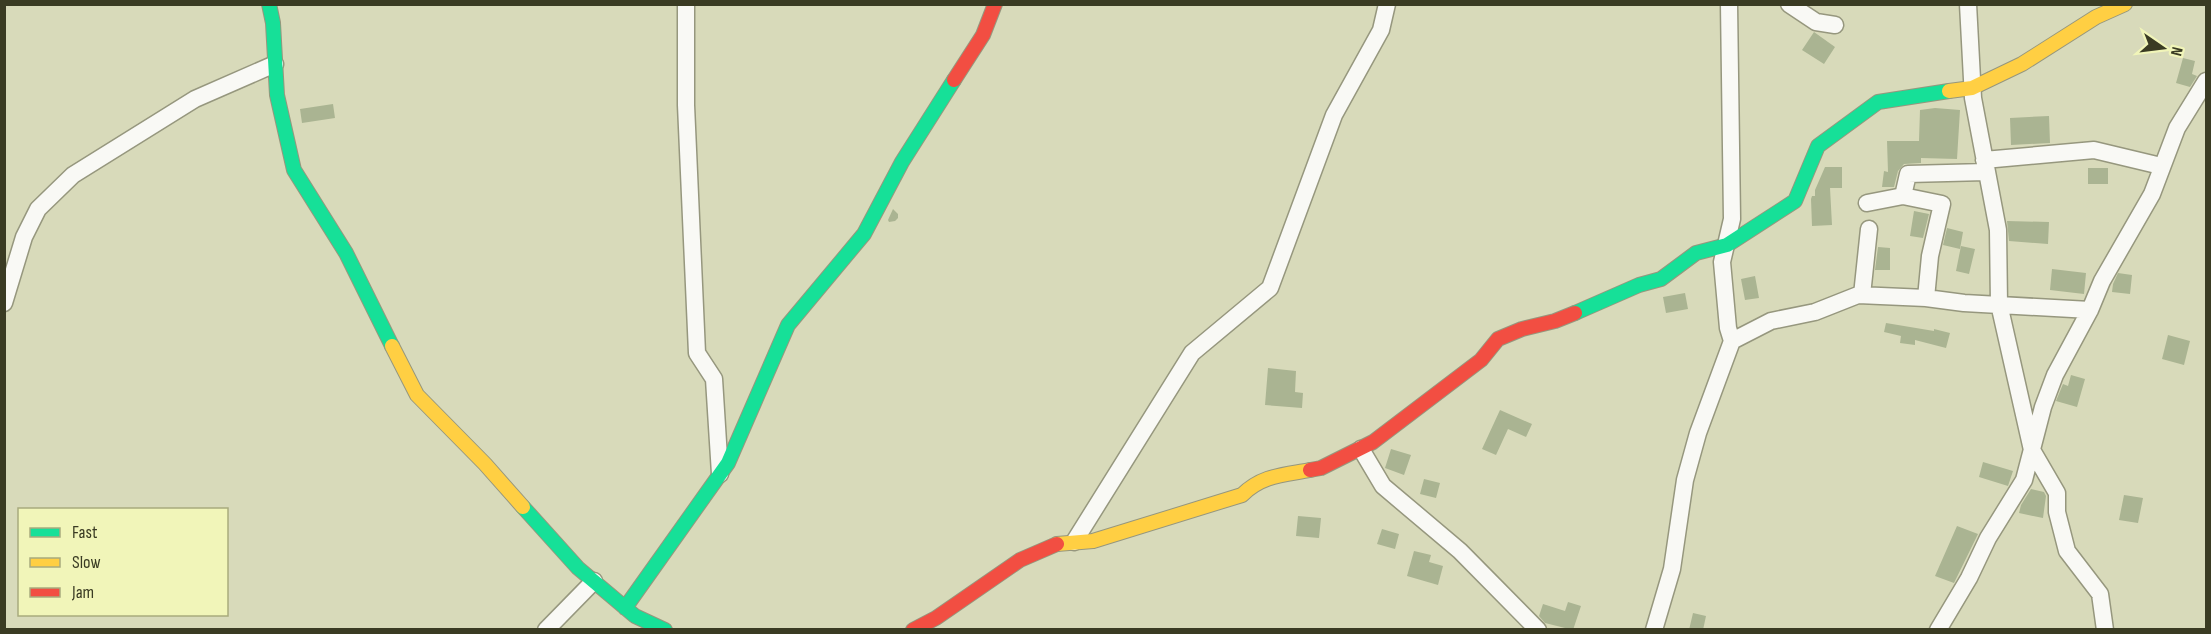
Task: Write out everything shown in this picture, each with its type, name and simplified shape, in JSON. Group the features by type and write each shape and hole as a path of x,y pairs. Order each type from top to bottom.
{"street":[{"path":"269,4 273,22 277,94 294,170 346,253 417,395 485,464 578,568 635,616 664,630"},
{"path":"686,4 686,105 697,352 714,379 720,474"},
{"path":"625,608 728,463 788,325 864,234 902,162 983,35 995,4"},
{"path":"1074,542 1192,353 1270,288 1334,115 1381,30 1388,4"},
{"path":"1654,630 1672,569 1685,480 1698,433 1732,341 1728,328 1722,262 1732,219 1729,4"},
{"path":"1789,4 1816,22 1835,25"},
{"path":"1968,4 1972,88 1998,230 1999,304 2032,450 2057,493 2057,512 2067,551 2100,594 2105,630"},
{"path":"913,630 936,618 1020,560 1060,542 1093,541 1168,519 1242,495 1252,485 1264,479 1321,468 1361,449 1481,360 1498,339 1522,329 1555,321 1639,285 1661,279 1695,253 1727,245 1795,201 1818,146 1878,102 1972,88 2022,64 2096,17 2126,4"},
{"path":"4,303 24,237 38,209 73,175 195,99 275,64"},
{"path":"1938,630 1969,578 1988,538 2024,480 2043,407 2055,375 2090,310 2102,281 2152,194 2177,128 2206,81"},
{"path":"1903,196 1908,174 1985,166 2094,150 2161,166"},
{"path":"1867,203 1903,196 1942,204 1930,256 1926,298"},
{"path":"1862,295 1869,229"},
{"path":"1732,341 1771,321 1815,312 1845,299 1862,295 2090,310"},
{"path":"1361,449 1383,486 1460,551 1538,630"},
{"path":"546,630 594,581"}],"building":[{"path":"1814,32 1835,47 1824,64 1802,50"},
{"path":"2183,58 2195,61 2192,74 2197,76 2190,87 2176,83"},
{"path":"333,104 335,118 302,123 300,109"},
{"path":"1935,108 1960,110 1957,159 1921,158 1921,163 1904,164 1898,171 1894,187 1882,187 1884,171 1888,172 1887,141 1919,141 1920,110"},
{"path":"2049,116 2050,143 2011,145 2010,118"},
{"path":"1825,167 1842,167 1842,188 1830,188 1832,225 1812,226 1811,199 1815,196 1815,190"},
{"path":"2088,168 2108,168 2108,184 2088,184"},
{"path":"893,209 898,214 898,218 889,222 888,220"},
{"path":"1914,211 1929,214 1923,238 1910,236"},
{"path":"2007,221 2049,222 2048,244 2009,241"},
{"path":"1947,228 1963,232 1960,249 1943,245"},
{"path":"1961,246 1975,249 1969,274 1956,271"},
{"path":"1878,247 1890,248 1890,270 1875,270"},
{"path":"2052,269 2086,273 2084,294 2050,290"},
{"path":"2118,273 2132,275 2130,294 2112,292"},
{"path":"1755,276 1759,298 1745,300 1741,279"},
{"path":"1685,293 1688,309 1666,313 1663,297"},
{"path":"1886,323 1950,333 1946,348 1915,340 1915,345 1900,343 1901,336 1884,332"},
{"path":"2168,335 2190,341 2184,365 2162,359"},
{"path":"1268,368 1296,371 1295,392 1303,393 1302,408 1265,405"},
{"path":"2071,375 2085,379 2077,407 2056,401 2063,384 2068,386"},
{"path":"1500,410 1532,424 1526,437 1508,429 1496,455 1482,449"},
{"path":"1391,449 1411,455 1404,475 1385,468"},
{"path":"1983,462 2013,471 2008,486 1979,477"},
{"path":"1424,479 1440,483 1436,498 1420,494"},
{"path":"2031,489 2044,492 2046,496 2043,518 2019,513"},
{"path":"2124,495 2143,498 2138,523 2119,520"},
{"path":"1298,516 1321,518 1319,538 1296,536"},
{"path":"1957,526 1978,534 1954,583 1935,576"},
{"path":"1382,529 1399,534 1395,549 1377,544"},
{"path":"1414,551 1431,555 1429,562 1443,566 1438,585 1407,576"},
{"path":"1568,602 1581,606 1573,630 1545,623 1539,616 1543,604 1565,611"},
{"path":"1693,613 1706,616 1703,630 1689,630"}],"traffic: fast":[{"path":"269,4 273,23 277,95 294,170 346,253 392,346"},
{"path":"625,608 728,463 788,325 864,234 902,162 954,80"},
{"path":"1575,313 1639,285 1661,279 1696,253 1727,245 1795,201 1818,146 1878,102 1949,91"},
{"path":"523,507 578,568 635,616 665,630"}],"traffic: slow":[{"path":"1949,91 1972,88 2022,64 2096,17 2125,4"},
{"path":"392,346 417,395 485,464 523,507"},
{"path":"1057,544 1093,541 1242,495 1257,483 1274,477 1310,470"}],"traffic: jam":[{"path":"954,80 983,35 995,4"},
{"path":"1310,470 1321,468 1373,442 1481,360 1498,339 1575,313"},
{"path":"913,630 936,618 1020,560 1057,544"}]}
